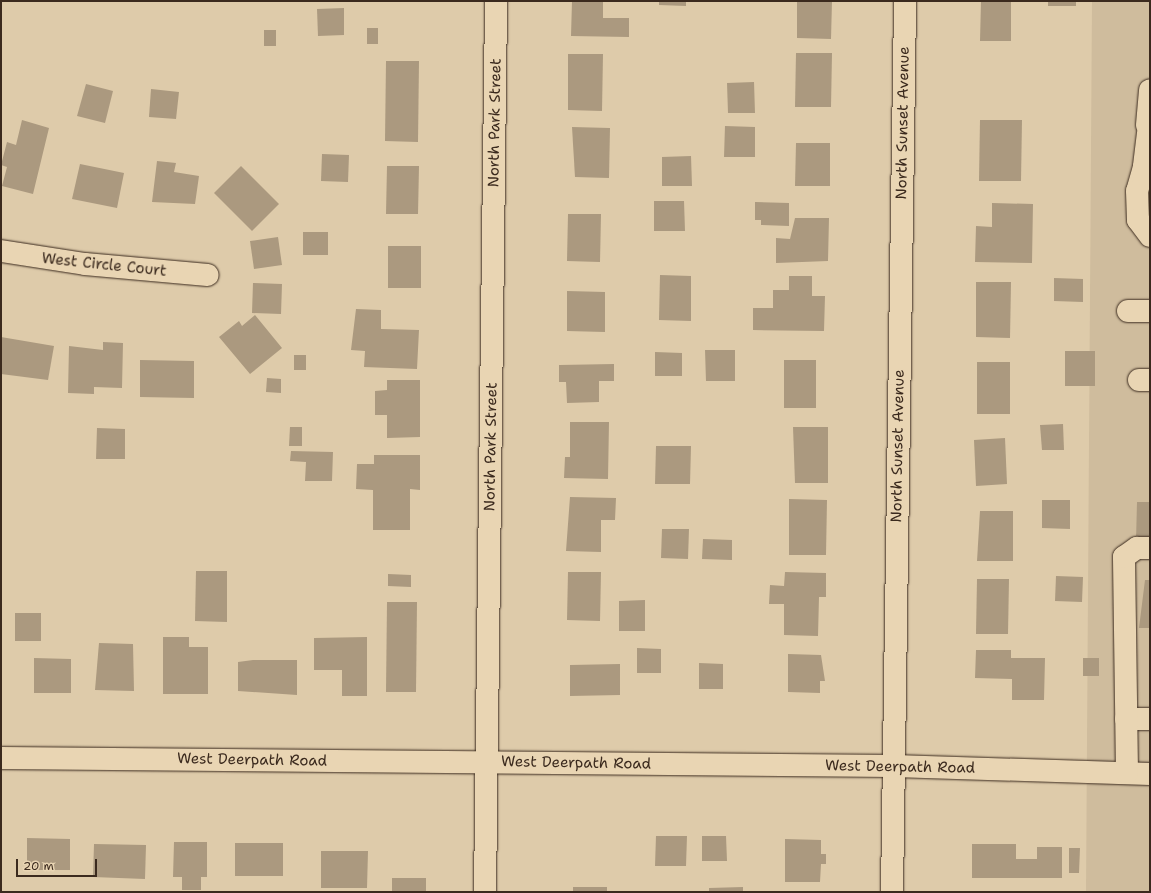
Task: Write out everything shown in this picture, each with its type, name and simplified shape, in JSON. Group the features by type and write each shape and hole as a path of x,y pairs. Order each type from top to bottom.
{"street":[{"name":"North Park Street","path":"485,892 496,1"},
{"name":"North Sunset Avenue","path":"892,892 905,1"},
{"path":"1150,90 1144,167 1137,191 1138,220 1150,236"},
{"name":"West Circle Court","path":"1,251 85,264 208,275"},
{"path":"1128,311 1150,311"},
{"path":"1127,773 1124,558 1137,548 1150,548"},
{"path":"1126,719 1150,719"},
{"name":"West Deerpath Road","path":"1,758 894,766 1150,774"}],"shaded area":[{"path":"1092,1 1150,1 1150,892 1086,892"}],"building":[{"path":"572,1 603,1 603,18 629,18 629,37 571,36"},
{"path":"659,1 686,1 686,6 659,5"},
{"path":"797,1 832,1 831,39 797,38"},
{"path":"981,1 1011,1 1011,41 980,41"},
{"path":"1048,1 1076,1 1076,6 1048,6"},
{"path":"344,8 344,35 318,36 317,9"},
{"path":"367,28 378,28 378,44 367,44"},
{"path":"264,30 276,30 276,46 264,46"},
{"path":"796,53 832,53 831,107 795,107"},
{"path":"568,54 603,54 602,111 568,110"},
{"path":"386,61 419,61 418,142 385,141"},
{"path":"754,82 755,113 728,113 727,83"},
{"path":"86,84 113,91 105,123 77,116"},
{"path":"151,89 179,92 176,119 149,117"},
{"path":"22,120 49,128 33,194 2,186 7,167 1,165 7,142 16,145"},
{"path":"980,120 1022,120 1021,181 979,181"},
{"path":"725,126 755,127 755,157 724,157"},
{"path":"572,127 610,128 609,178 575,177"},
{"path":"796,143 830,143 830,186 795,186"},
{"path":"322,154 349,155 348,182 321,181"},
{"path":"691,156 692,186 662,186 662,157"},
{"path":"157,161 176,163 174,172 199,176 195,204 152,202"},
{"path":"80,164 124,173 117,208 72,199"},
{"path":"241,166 279,204 252,231 214,193"},
{"path":"387,166 419,166 418,214 386,214"},
{"path":"654,201 684,201 685,231 654,231"},
{"path":"755,202 789,203 789,226 761,225 761,220 755,220"},
{"path":"992,203 1033,204 1032,263 975,262 976,226 992,227"},
{"path":"568,214 601,214 600,262 567,261"},
{"path":"795,218 829,218 828,261 776,263 776,238 790,239"},
{"path":"303,232 328,232 328,255 303,255"},
{"path":"278,237 282,265 254,269 250,241"},
{"path":"388,246 421,246 421,288 388,288"},
{"path":"660,275 691,276 691,321 659,320"},
{"path":"789,276 812,276 812,296 825,296 824,331 753,330 753,308 773,308 773,290 789,290"},
{"path":"1054,278 1083,279 1083,302 1054,301"},
{"path":"976,282 1011,282 1010,338 976,337"},
{"path":"253,283 282,284 281,314 252,313"},
{"path":"567,291 605,292 605,332 567,331"},
{"path":"356,309 381,310 381,329 419,330 417,369 364,367 365,351 351,350"},
{"path":"255,315 282,348 250,374 219,337 239,321 242,326"},
{"path":"1,337 54,346 48,380 1,374"},
{"path":"103,342 123,343 122,388 94,387 94,394 68,393 69,346 103,350"},
{"path":"705,350 735,350 735,381 706,381"},
{"path":"1065,351 1095,351 1095,386 1065,386"},
{"path":"655,352 682,353 682,376 655,376"},
{"path":"294,355 306,355 306,370 294,370"},
{"path":"140,360 194,361 194,398 140,397"},
{"path":"784,360 816,360 816,408 784,408"},
{"path":"977,362 1010,362 1010,414 977,414"},
{"path":"614,364 614,381 599,381 599,402 567,403 566,382 559,382 559,365"},
{"path":"267,378 281,379 281,393 266,392"},
{"path":"387,380 420,380 420,437 387,438 387,415 375,415 375,391 387,390"},
{"path":"570,422 609,422 608,479 564,478 565,457 570,457"},
{"path":"1063,424 1064,450 1042,450 1040,425"},
{"path":"290,427 302,427 302,446 289,446"},
{"path":"793,427 828,427 828,483 795,483"},
{"path":"97,428 125,429 125,459 96,459"},
{"path":"1005,438 1007,484 976,486 974,440"},
{"path":"656,446 691,446 690,484 655,484"},
{"path":"291,451 333,452 332,481 305,481 306,462 290,461"},
{"path":"374,455 420,455 420,490 410,489 410,530 373,530 373,490 356,489 357,464 374,464"},
{"path":"570,497 616,498 615,520 601,520 601,552 566,551"},
{"path":"789,499 827,500 826,555 789,555"},
{"path":"1042,500 1070,500 1070,529 1042,528"},
{"path":"1137,502 1150,502 1150,542 1136,541"},
{"path":"980,511 1013,511 1013,561 977,561"},
{"path":"662,529 689,529 688,559 661,558"},
{"path":"703,539 732,540 732,560 702,559"},
{"path":"196,571 227,571 227,622 195,621"},
{"path":"568,572 601,572 600,621 567,620"},
{"path":"785,572 826,573 826,597 819,597 818,636 784,635 784,604 769,604 770,585 784,586"},
{"path":"388,574 411,575 411,587 388,586"},
{"path":"1056,576 1083,577 1082,602 1055,601"},
{"path":"977,579 1009,579 1008,634 976,634"},
{"path":"1145,580 1150,580 1150,628 1139,628"},
{"path":"645,600 645,631 619,631 619,601"},
{"path":"387,602 417,602 416,692 386,692"},
{"path":"15,613 41,613 41,641 15,641"},
{"path":"163,637 189,637 189,647 208,647 208,694 163,694"},
{"path":"367,637 367,696 342,696 342,670 314,670 314,638"},
{"path":"99,643 133,644 134,691 95,690"},
{"path":"637,648 661,649 661,673 637,673"},
{"path":"976,650 1011,650 1011,658 1045,658 1044,700 1012,700 1012,679 975,678"},
{"path":"788,654 821,655 825,681 820,681 820,693 788,692"},
{"path":"34,658 71,659 71,693 34,693"},
{"path":"1083,658 1099,658 1099,676 1083,676"},
{"path":"253,660 297,660 297,695 238,691 238,662"},
{"path":"699,663 723,664 723,689 699,689"},
{"path":"620,664 620,695 570,696 570,665"},
{"path":"656,836 687,836 686,866 655,866"},
{"path":"702,836 726,836 727,861 702,861"},
{"path":"27,838 70,839 70,870 27,870"},
{"path":"785,839 821,840 821,854 826,854 826,864 821,864 820,882 785,882"},
{"path":"174,842 207,842 207,877 201,877 201,890 182,890 182,877 173,877"},
{"path":"235,843 283,843 283,876 235,876"},
{"path":"94,844 146,845 145,879 93,877"},
{"path":"972,844 1016,844 1016,859 1037,859 1037,847 1062,847 1062,878 972,878"},
{"path":"1069,848 1080,848 1079,873 1069,873"},
{"path":"321,851 368,851 367,888 321,888"},
{"path":"392,878 426,878 426,892 392,892"},
{"path":"573,887 607,887 607,892 573,892"},
{"path":"743,887 743,892 709,892 709,888"}]}
